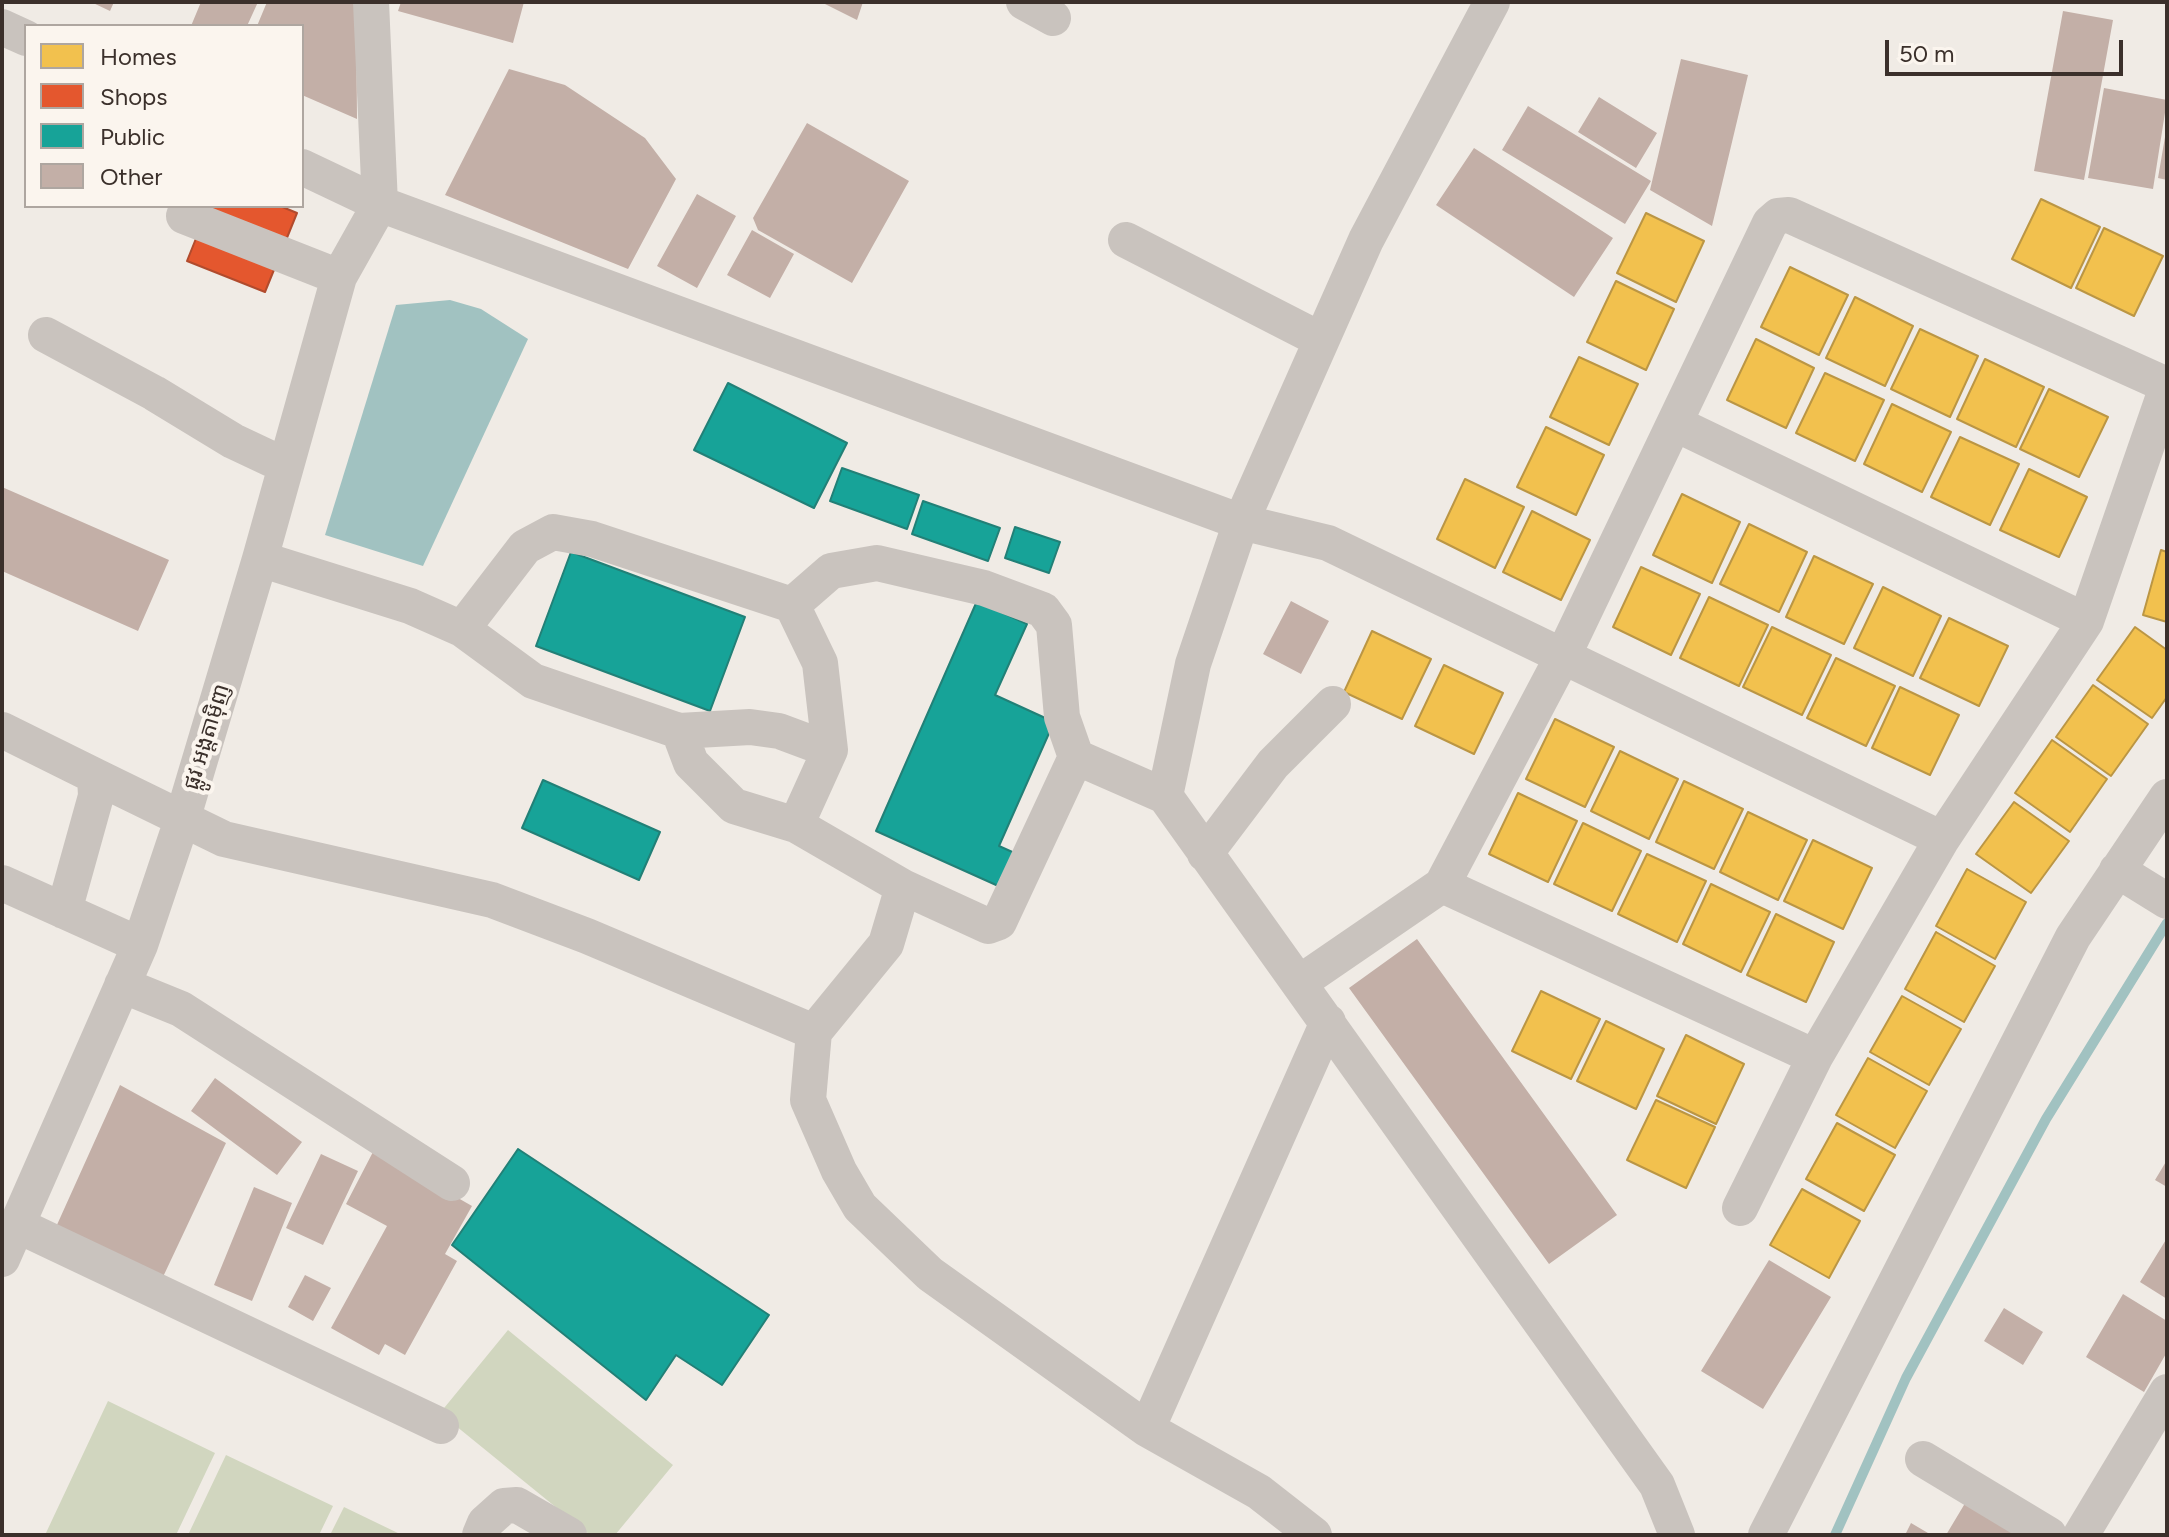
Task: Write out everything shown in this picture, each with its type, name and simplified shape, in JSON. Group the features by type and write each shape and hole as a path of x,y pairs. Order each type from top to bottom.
{"street":[{"path":"371,2 380,204"},
{"path":"1165,796 1193,664 1241,522 1366,240 1492,2"},
{"path":"2,27 24,37"},
{"path":"304,168 380,204 1241,522 1328,543 1942,839"},
{"name":"ផ្លូវ អង្តតាម៉ិញ","path":"2,1259 140,945 182,820 260,559 339,277 380,204"},
{"path":"187,208 184,216 339,277"},
{"path":"1299,983 1442,885 1563,656 1770,223 1778,216 1789,215 2167,386 2086,621 1942,839 1815,1057 1740,1208"},
{"path":"1126,240 1321,340"},
{"path":"46,335 154,393 233,441 286,466"},
{"path":"1676,424 2086,621"},
{"path":"462,629 525,547 553,532 592,539 792,605 820,663 830,750 796,825"},
{"path":"260,559 410,606 462,629 533,681 679,731 750,727 779,731 830,750"},
{"path":"679,731 691,763 734,806 796,825 903,887 988,926 999,922 1076,757 1062,717 1054,625 1043,610 984,588 877,563 831,571 792,605"},
{"path":"1205,854 1273,764 1333,704"},
{"path":"2,730 224,839 492,900 587,936 814,1032"},
{"path":"1076,757 1165,796 1657,1485 1677,1535"},
{"path":"64,911 96,796 95,776"},
{"path":"1766,1535 2073,937 2167,797"},
{"path":"2117,870 2163,899"},
{"path":"2,883 140,945"},
{"path":"1442,885 1815,1057"},
{"path":"903,887 886,944 814,1032 808,1100 839,1171 860,1207 930,1274 1147,1429 1259,1492 1314,1535"},
{"path":"122,985 181,1009 452,1183"},
{"path":"1147,1429 1328,1022"},
{"path":"17,1225 441,1426"},
{"path":"2081,1535 2167,1392"},
{"path":"1923,1459 2049,1535"},
{"path":"480,1535 485,1523 504,1506 517,1505 569,1535"}],"green space":[{"path":"508,1330 673,1465 615,1535 590,1535 440,1413"},
{"path":"108,1401 215,1453 176,1535 45,1535"},
{"path":"226,1455 333,1506 319,1535 188,1535"},
{"path":"344,1507 402,1535 330,1535"}],"water":[{"path":"450,300 481,309 528,339 423,566 325,535 396,305"}],"building: Homes":[{"path":"2041,199 2100,227 2071,288 2012,259"},
{"path":"1646,213 1704,241 1676,302 1617,273"},
{"path":"2104,228 2163,256 2134,316 2076,288"},
{"path":"1790,267 1848,295 1819,355 1761,327"},
{"path":"1616,281 1674,309 1646,370 1587,342"},
{"path":"1855,297 1913,326 1885,386 1826,358"},
{"path":"1920,329 1978,356 1950,417 1891,389"},
{"path":"1756,339 1814,368 1786,428 1727,400"},
{"path":"1579,357 1638,384 1609,445 1550,417"},
{"path":"1985,359 2044,387 2016,447 1957,419"},
{"path":"1825,373 1884,400 1855,461 1796,433"},
{"path":"2049,389 2108,417 2079,477 2020,449"},
{"path":"1892,404 1951,432 1922,492 1864,464"},
{"path":"1546,427 1604,455 1576,515 1517,487"},
{"path":"1960,437 2019,464 1990,525 1931,497"},
{"path":"2029,469 2087,497 2059,557 2000,530"},
{"path":"1465,479 1524,507 1495,568 1437,539"},
{"path":"1682,494 1740,522 1712,583 1653,555"},
{"path":"1532,511 1590,540 1561,600 1503,572"},
{"path":"1749,524 1807,552 1779,612 1720,584"},
{"path":"2161,550 2167,552 2167,622 2143,615"},
{"path":"1814,556 1873,584 1844,644 1786,617"},
{"path":"1641,567 1700,594 1671,655 1613,627"},
{"path":"1883,587 1941,616 1913,676 1854,648"},
{"path":"1709,597 1768,625 1739,686 1680,658"},
{"path":"1949,618 2008,646 1979,706 1920,678"},
{"path":"1772,627 1831,655 1802,715 1743,687"},
{"path":"2135,627 2167,650 2167,697 2152,718 2097,680"},
{"path":"1372,631 1431,659 1402,719 1344,692"},
{"path":"1836,658 1895,686 1866,746 1807,718"},
{"path":"1444,665 1503,693 1474,754 1415,726"},
{"path":"2093,685 2148,724 2111,776 2056,737"},
{"path":"1900,687 1959,715 1930,775 1872,748"},
{"path":"1555,719 1614,747 1585,807 1526,779"},
{"path":"2052,740 2107,779 2070,832 2015,793"},
{"path":"1620,751 1678,779 1649,839 1591,811"},
{"path":"1684,781 1743,809 1714,869 1656,842"},
{"path":"1518,793 1577,821 1548,882 1489,854"},
{"path":"2014,802 2069,841 2031,893 1976,854"},
{"path":"1748,812 1807,840 1778,900 1720,872"},
{"path":"1583,823 1641,851 1612,911 1554,884"},
{"path":"1813,840 1872,868 1843,929 1784,901"},
{"path":"1647,854 1706,881 1677,942 1618,914"},
{"path":"1967,869 2026,902 1995,959 1936,926"},
{"path":"1711,884 1770,912 1741,972 1683,944"},
{"path":"1776,914 1834,942 1806,1002 1747,975"},
{"path":"1936,932 1995,966 1964,1022 1905,989"},
{"path":"1541,991 1600,1019 1571,1079 1512,1051"},
{"path":"1902,996 1961,1029 1929,1085 1870,1052"},
{"path":"1606,1021 1664,1049 1636,1109 1577,1081"},
{"path":"1686,1035 1744,1064 1716,1124 1657,1096"},
{"path":"1868,1058 1927,1091 1895,1148 1836,1115"},
{"path":"1656,1100 1715,1127 1686,1188 1627,1160"},
{"path":"1837,1123 1895,1155 1864,1211 1806,1179"},
{"path":"1802,1189 1860,1221 1829,1278 1770,1245"}],"building: Shops":[{"path":"208,208 285,208 297,213 265,292 187,261"}],"building: Public":[{"path":"728,383 847,443 814,508 694,450"},
{"path":"842,468 919,495 907,529 830,501"},
{"path":"923,501 1000,528 988,561 912,534"},
{"path":"1015,527 1060,542 1049,573 1005,558"},
{"path":"571,552 745,617 710,711 536,646"},
{"path":"977,601 1027,624 995,695 1054,722 999,846 1019,855 1005,889 876,831"},
{"path":"543,780 660,832 639,880 522,828"},
{"path":"518,1149 769,1315 722,1385 676,1355 646,1400 452,1245"}],"building: Other":[{"path":"91,2 114,2 110,11"},
{"path":"201,2 258,2 248,24 192,24"},
{"path":"267,2 356,2 357,119 304,96 304,24 258,24"},
{"path":"401,2 524,2 513,43 398,11"},
{"path":"821,2 863,2 857,20"},
{"path":"2063,11 2113,20 2084,180 2034,171"},
{"path":"1681,59 1748,75 1712,226 1650,190"},
{"path":"509,69 565,85 645,138 676,179 628,269 445,195"},
{"path":"2104,88 2167,100 2153,189 2088,178"},
{"path":"1599,97 1657,133 1636,168 1578,132"},
{"path":"1528,106 1651,181 1625,224 1502,150"},
{"path":"807,123 909,181 852,283 758,230 753,218"},
{"path":"2167,137 2167,180 2158,178"},
{"path":"1474,148 1613,238 1574,297 1436,205"},
{"path":"697,194 736,216 697,288 657,266"},
{"path":"752,230 794,254 770,298 727,275"},
{"path":"2,487 169,560 138,631 2,571"},
{"path":"1291,601 1329,621 1301,674 1263,654"},
{"path":"1417,939 1617,1215 1549,1264 1349,988"},
{"path":"215,1078 302,1142 277,1175 191,1111"},
{"path":"120,1085 226,1143 162,1279 56,1227"},
{"path":"374,1150 472,1206 445,1254 457,1261 405,1355 385,1344 379,1355 331,1328 387,1226 346,1204"},
{"path":"321,1154 358,1171 323,1245 286,1228"},
{"path":"2167,1160 2167,1187 2155,1180"},
{"path":"254,1187 292,1203 252,1301 214,1285"},
{"path":"2167,1238 2167,1299 2140,1282"},
{"path":"1769,1260 1831,1297 1763,1409 1701,1371"},
{"path":"305,1275 331,1288 313,1321 288,1307"},
{"path":"2123,1294 2167,1321 2167,1352 2144,1392 2086,1357"},
{"path":"2004,1308 2043,1332 2023,1365 1984,1341"},
{"path":"1967,1500 2016,1530 2013,1535 1946,1535"},
{"path":"1911,1523 1928,1533 1905,1535"}],"waterway":[{"path":"1835,1535 1906,1378 2046,1119 2167,923"}]}
